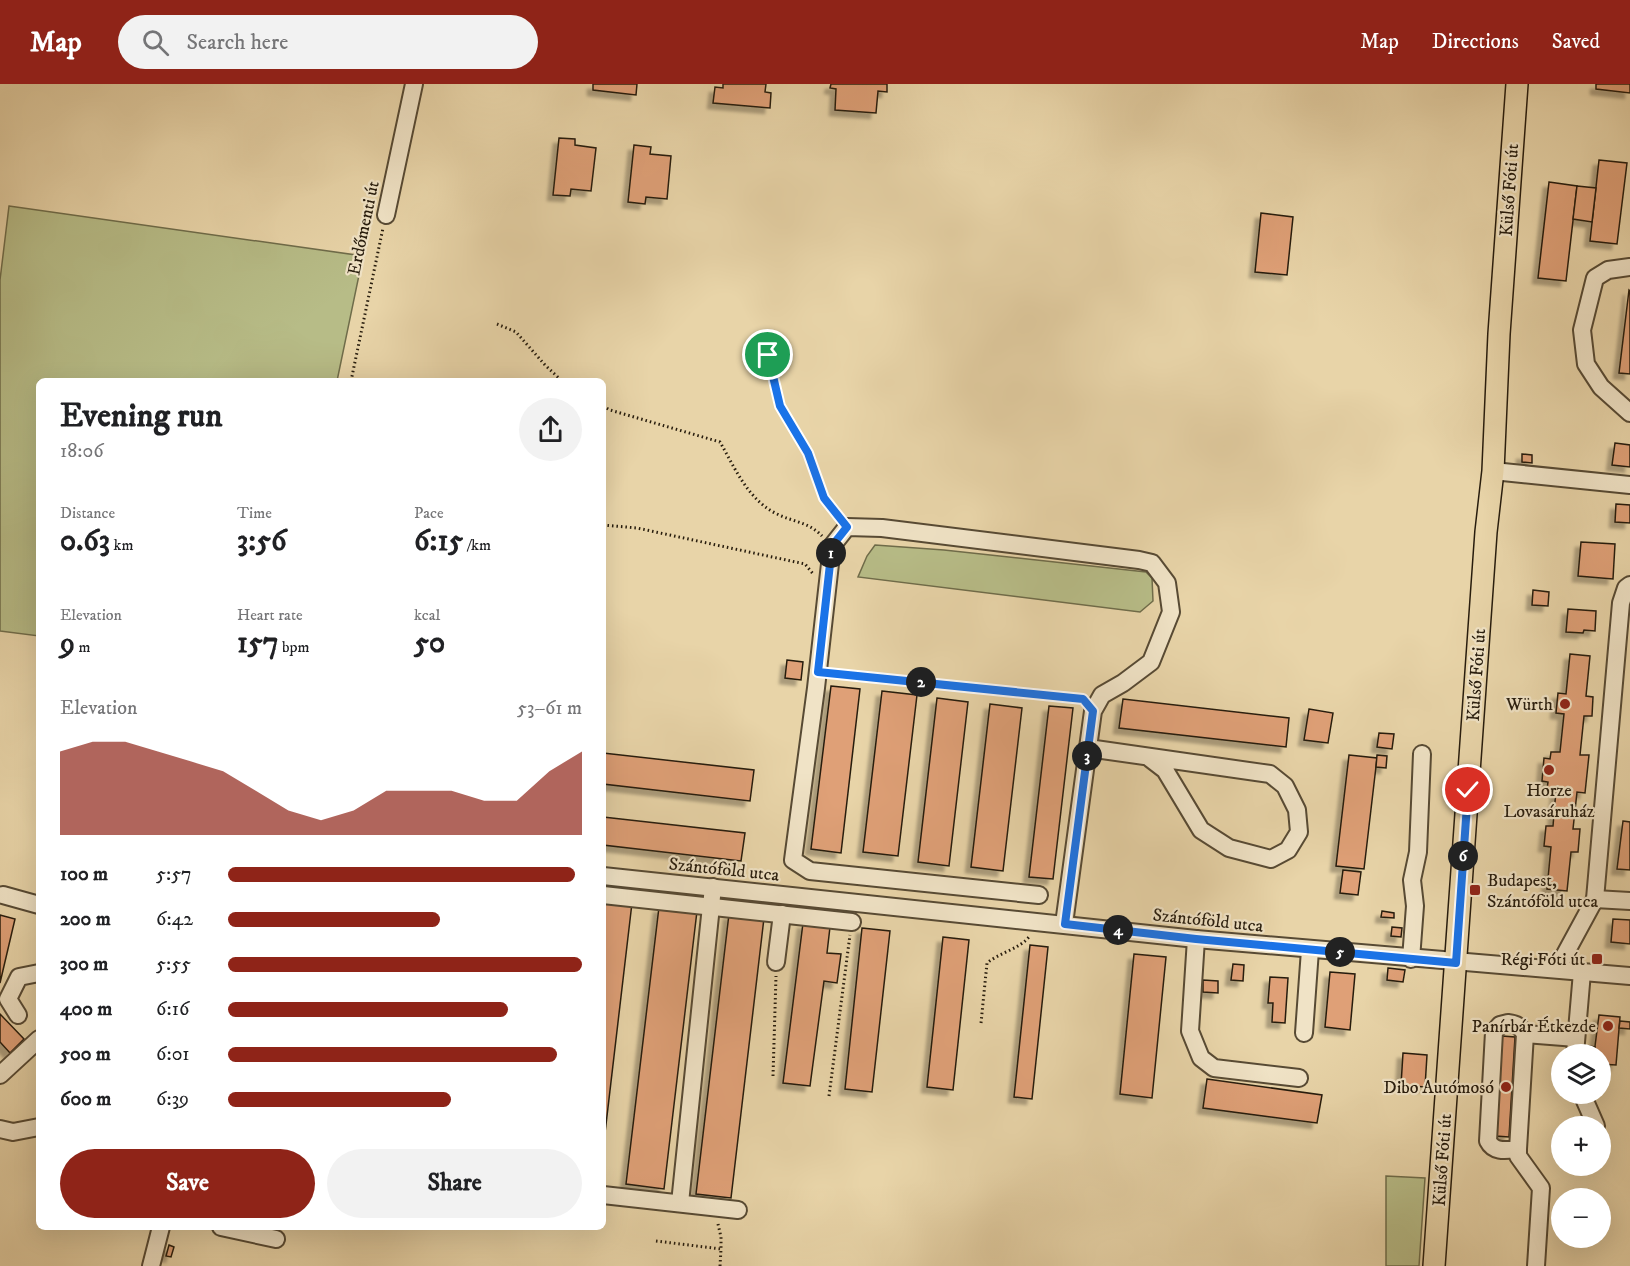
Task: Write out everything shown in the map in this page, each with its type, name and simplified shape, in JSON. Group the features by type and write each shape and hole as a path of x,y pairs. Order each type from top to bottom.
{"main road":[{"name":"Külső Fóti út","path":"1434,1266 1486,532 1493,471 1499,334 1517,84"}],"street":[{"name":"Erdőmenti út","path":"386,215 414,84"},
{"path":"1630,267 1608,270 1595,278 1582,330 1586,364 1601,387 1630,413"},
{"path":"1493,471 1630,485"},
{"path":"1039,895 810,871 794,860 832,546 847,527 882,528 1152,563 1167,583 1171,612 1151,662 1102,695 1093,711 1065,924"},
{"path":"1557,969 1595,899 1621,603 1626,588 1630,585"},
{"path":"1088,748 1270,774 1285,786 1298,810 1299,832 1288,850 1271,859 1229,848 1201,830 1165,770 1148,757"},
{"path":"1411,959 1415,906 1412,880 1418,852 1422,754"},
{"name":"Szántóföld utca","path":"606,876 1196,939 1456,963 1630,976"},
{"path":"680,1203 713,887"},
{"path":"606,895 852,922"},
{"path":"3,896 36,904"},
{"path":"1595,899 1630,901"},
{"path":"776,962 782,914"},
{"path":"1196,939 1190,1031 1201,1058 1214,1068 1299,1078"},
{"path":"1304,1033 1310,950"},
{"path":"1575,1044 1582,972"},
{"path":"18,1015 8,999 19,977 36,974"},
{"path":"1518,1149 1496,1150 1488,1141 1494,1032 1500,1025 1508,1023 1522,1028 1525,1034 1518,1156 1541,1188 1536,1266"},
{"path":"1525,1034 1567,1044"},
{"path":"0,1075 36,1042"},
{"path":"0,1130 13,1132 36,1128"},
{"path":"606,1195 738,1210"},
{"path":"152,1263 159,1230"},
{"path":"235,1230 276,1239"}],"path":[{"name":"Erdőmenti út","path":"352,378 386,215"},
{"path":"497,324 516,332 559,378"},
{"path":"768,336 768,355 780,406 808,453 824,498 847,527"},
{"path":"606,408 720,442 754,498 776,514 814,527 832,546"},
{"path":"606,525 637,528 805,564 826,590"},
{"path":"818,672 1083,699 1093,711"},
{"path":"829,1096 852,922"},
{"path":"981,1023 987,963 998,954 1026,941 1042,922"},
{"path":"773,1076 776,962"},
{"path":"707,1206 719,1225 720,1266"},
{"path":"656,1241 721,1249"}],"green space":[{"path":"9,206 363,256 338,378 36,378 36,636 0,631 0,280"},
{"path":"875,545 944,550 1146,572 1152,578 1153,601 1140,612 858,577 867,556"},
{"path":"1386,1176 1425,1178 1419,1266 1386,1266"}],"building":[{"path":"593,84 637,84 636,95 593,90"},
{"path":"723,84 766,84 765,92 771,93 770,108 713,103 715,87 723,88"},
{"path":"831,84 887,84 887,92 878,91 876,113 835,110 836,89 830,88"},
{"path":"1596,84 1630,84 1630,93 1596,89"},
{"path":"559,138 575,139 575,145 596,148 591,191 571,189 570,196 553,195"},
{"path":"634,145 651,147 650,154 671,156 667,199 646,197 645,204 628,202"},
{"path":"1599,160 1627,163 1617,244 1590,241"},
{"path":"1549,182 1577,186 1566,281 1538,278"},
{"path":"1577,186 1596,188 1592,222 1573,219"},
{"path":"1261,213 1293,217 1287,275 1255,272"},
{"path":"1630,291 1630,374 1619,373"},
{"path":"1615,443 1630,445 1630,467 1612,465"},
{"path":"1522,454 1532,455 1532,463 1522,462"},
{"path":"1616,504 1630,505 1630,523 1615,522"},
{"path":"1581,542 1615,544 1613,579 1578,576"},
{"path":"1533,590 1549,592 1548,606 1532,605"},
{"path":"1568,609 1596,611 1595,631 1566,632"},
{"path":"1570,654 1590,656 1586,696 1593,697 1592,716 1584,716 1580,755 1589,755 1585,793 1577,792 1573,829 1580,829 1578,852 1571,852 1567,891 1547,889 1551,847 1544,846 1546,826 1553,826 1556,790 1547,789 1548,782 1542,781 1544,758 1550,759 1551,752 1560,752 1564,714 1556,713 1558,693 1566,694"},
{"path":"787,660 803,662 801,680 785,678"},
{"path":"831,686 860,689 841,853 811,849"},
{"path":"882,691 917,695 898,856 863,852"},
{"path":"937,698 968,702 949,866 918,862"},
{"path":"1123,699 1289,718 1286,747 1119,728"},
{"path":"990,704 1022,708 1003,871 971,867"},
{"path":"1049,706 1073,708 1053,879 1029,877"},
{"path":"1309,709 1333,713 1328,743 1304,740"},
{"path":"1379,733 1394,734 1392,749 1377,747"},
{"path":"606,753 754,770 750,801 606,784"},
{"path":"1349,755 1377,758 1364,869 1336,866"},
{"path":"1377,755 1387,756 1386,768 1376,767"},
{"path":"606,817 745,833 741,861 606,845"},
{"path":"1623,821 1630,822 1630,870 1617,869"},
{"path":"1343,870 1361,872 1358,895 1340,893"},
{"path":"606,899 632,903 606,1124"},
{"path":"659,907 697,911 664,1189 626,1184"},
{"path":"1382,911 1394,913 1394,918 1381,917"},
{"path":"729,914 764,918 731,1198 696,1194"},
{"path":"0,915 15,919 0,983"},
{"path":"1613,919 1630,920 1630,944 1611,942"},
{"path":"803,923 830,927 827,953 841,954 837,983 824,981 810,1086 783,1083"},
{"path":"1392,927 1402,928 1401,937 1391,936"},
{"path":"862,928 890,931 872,1092 845,1089"},
{"path":"943,937 969,940 953,1090 927,1087"},
{"path":"1030,945 1048,947 1032,1099 1014,1097"},
{"path":"1134,954 1166,957 1152,1098 1120,1094"},
{"path":"1233,964 1244,965 1243,981 1231,980"},
{"path":"1388,968 1405,970 1403,982 1387,980"},
{"path":"1330,972 1355,974 1350,1030 1325,1027"},
{"path":"1270,977 1288,978 1285,1023 1272,1022 1273,1003 1268,1003"},
{"path":"1203,980 1218,981 1218,993 1203,992"},
{"path":"0,1014 24,1039 10,1053 0,1042"},
{"path":"1599,1015 1620,1017 1616,1065 1611,1065 1611,1044 1595,1044"},
{"path":"1620,1021 1630,1022 1630,1029 1619,1028"},
{"name":"Dibo Autómosó","path":"1502,1036 1515,1037 1509,1137 1496,1136"},
{"path":"1403,1053 1427,1055 1425,1087 1401,1085"},
{"path":"1207,1079 1322,1095 1317,1123 1203,1108"},
{"path":"169,1245 174,1247 171,1257 166,1256"}],"place":[{"name":"Würth","path":"1565,704"},
{"name":"Horze Lovasáruház","path":"1549,770"},
{"name":"Budapest, Szántóföld utca","path":"1475,890"},
{"name":"Régi Fóti út","path":"1597,959"},
{"name":"Panírbár Étkezde","path":"1608,1026"},
{"name":"Dibo Autómosó","path":"1506,1087"}],"route":[{"path":"768,355 780,406 808,453 824,498 847,527 832,546 818,672 1083,699 1093,711 1065,924 1196,939 1456,963 1468,790"}]}
